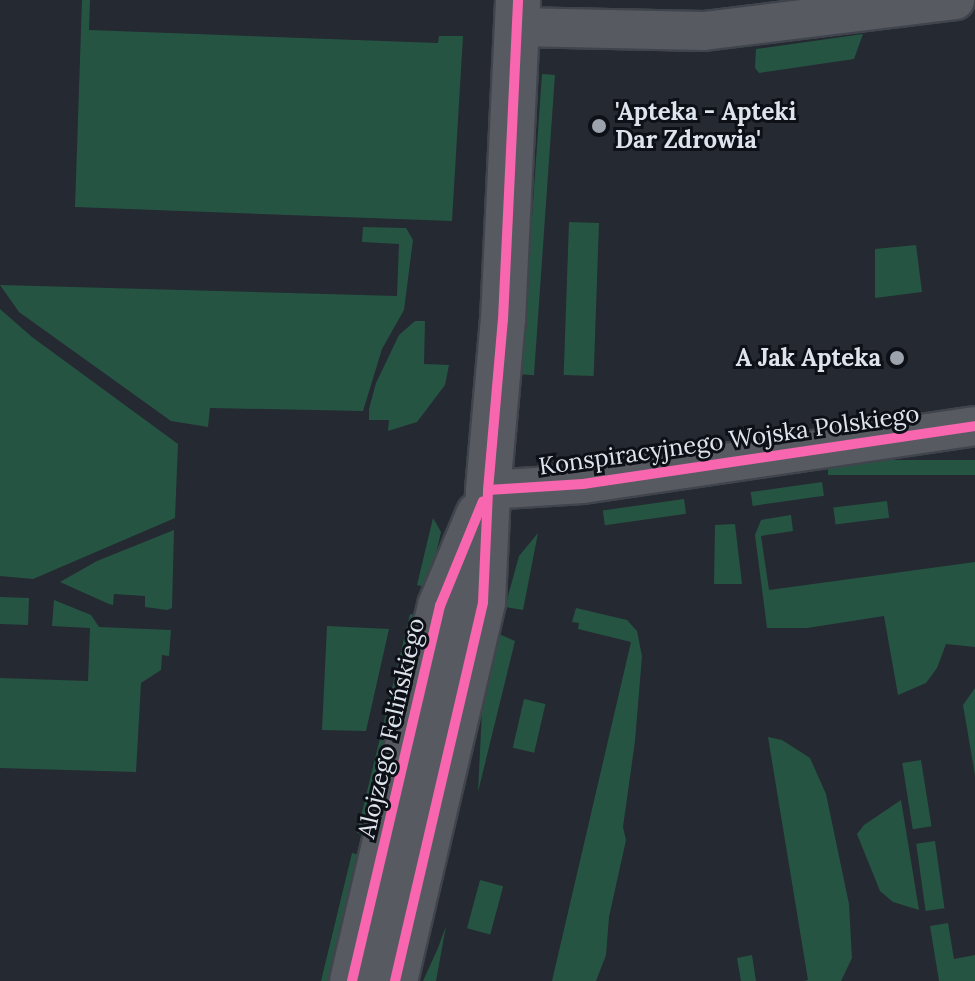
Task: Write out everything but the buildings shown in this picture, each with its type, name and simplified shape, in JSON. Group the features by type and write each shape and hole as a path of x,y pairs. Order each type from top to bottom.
{"street":[{"path":"518,13 704,31 955,0"},
{"name":"Alojzego Felińskiego","path":"395,981 481,616 502,334 518,13"},
{"name":"Konspiracyjnego Wojska Polskiego","path":"488,490 583,484 975,426"},
{"name":"Alojzego Felińskiego","path":"352,981 440,606 488,490"}],"green space":[{"path":"82,0 90,0 89,30 438,43 439,36 463,36 452,221 75,207"},
{"path":"863,34 854,59 759,73 755,68 756,49"},
{"path":"542,74 555,75 534,375 521,374"},
{"path":"569,222 599,223 594,376 564,375"},
{"path":"363,227 406,228 413,240 404,310 382,349 363,411 210,408 208,427 171,421 19,312 0,285 397,296 399,244 362,242"},
{"path":"916,245 922,292 875,298 875,249"},
{"path":"0,309 32,337 178,444 175,518 33,579 0,576"},
{"path":"415,321 425,321 424,364 449,365 445,385 417,422 388,431 389,420 369,420 369,409 376,383 399,335"},
{"path":"828,460 975,460 975,475 828,475"},
{"path":"822,482 824,496 753,506 751,492"},
{"path":"684,499 686,514 605,525 603,510"},
{"path":"887,501 889,518 835,524 833,508"},
{"path":"791,515 793,531 761,536 769,590 975,562 975,647 946,644 937,668 926,683 898,695 884,616 807,628 767,628 755,535 761,520"},
{"path":"433,518 441,532 428,588 417,585"},
{"path":"735,524 742,584 714,584 715,525"},
{"path":"174,530 172,608 145,607 145,596 114,594 113,605 60,582 97,561"},
{"path":"538,533 523,610 505,607 519,556"},
{"path":"0,597 29,598 28,625 0,624"},
{"path":"54,600 91,615 99,627 171,630 169,656 162,655 161,670 141,683 136,772 0,768 0,678 88,681 90,628 52,626"},
{"path":"576,608 627,620 637,631 642,656 635,741 623,827 626,840 609,917 606,955 596,981 552,981 631,642 578,629 579,623 572,622"},
{"path":"410,614 421,616 366,835 357,833"},
{"path":"327,626 389,629 366,731 322,730"},
{"path":"499,634 515,641 478,792 482,711"},
{"path":"975,688 975,775 963,705"},
{"path":"524,699 545,704 534,753 513,748"},
{"path":"768,737 782,740 810,758 826,794 849,904 852,958 841,981 804,981 808,980"},
{"path":"921,760 931,826 913,829 902,763"},
{"path":"901,800 919,910 893,902 880,891 857,834 864,825"},
{"path":"935,841 944,908 926,911 916,844"},
{"path":"352,853 360,855 335,981 321,981"},
{"path":"480,880 503,886 490,935 467,928"},
{"path":"948,923 954,959 975,955 975,981 939,981 930,926"},
{"path":"446,926 436,981 423,981 438,948"},
{"path":"752,955 756,981 741,981 737,958"}],"cycle path":[{"path":"395,981 483,602 488,490 503,320 518,0"},
{"path":"488,490 583,484 975,426"},
{"path":"352,981 440,606 483,501"}],"place":[{"name":"'Apteka - Apteki Dar Zdrowia'","path":"599,126"},
{"name":"A Jak Apteka","path":"897,358"}]}
